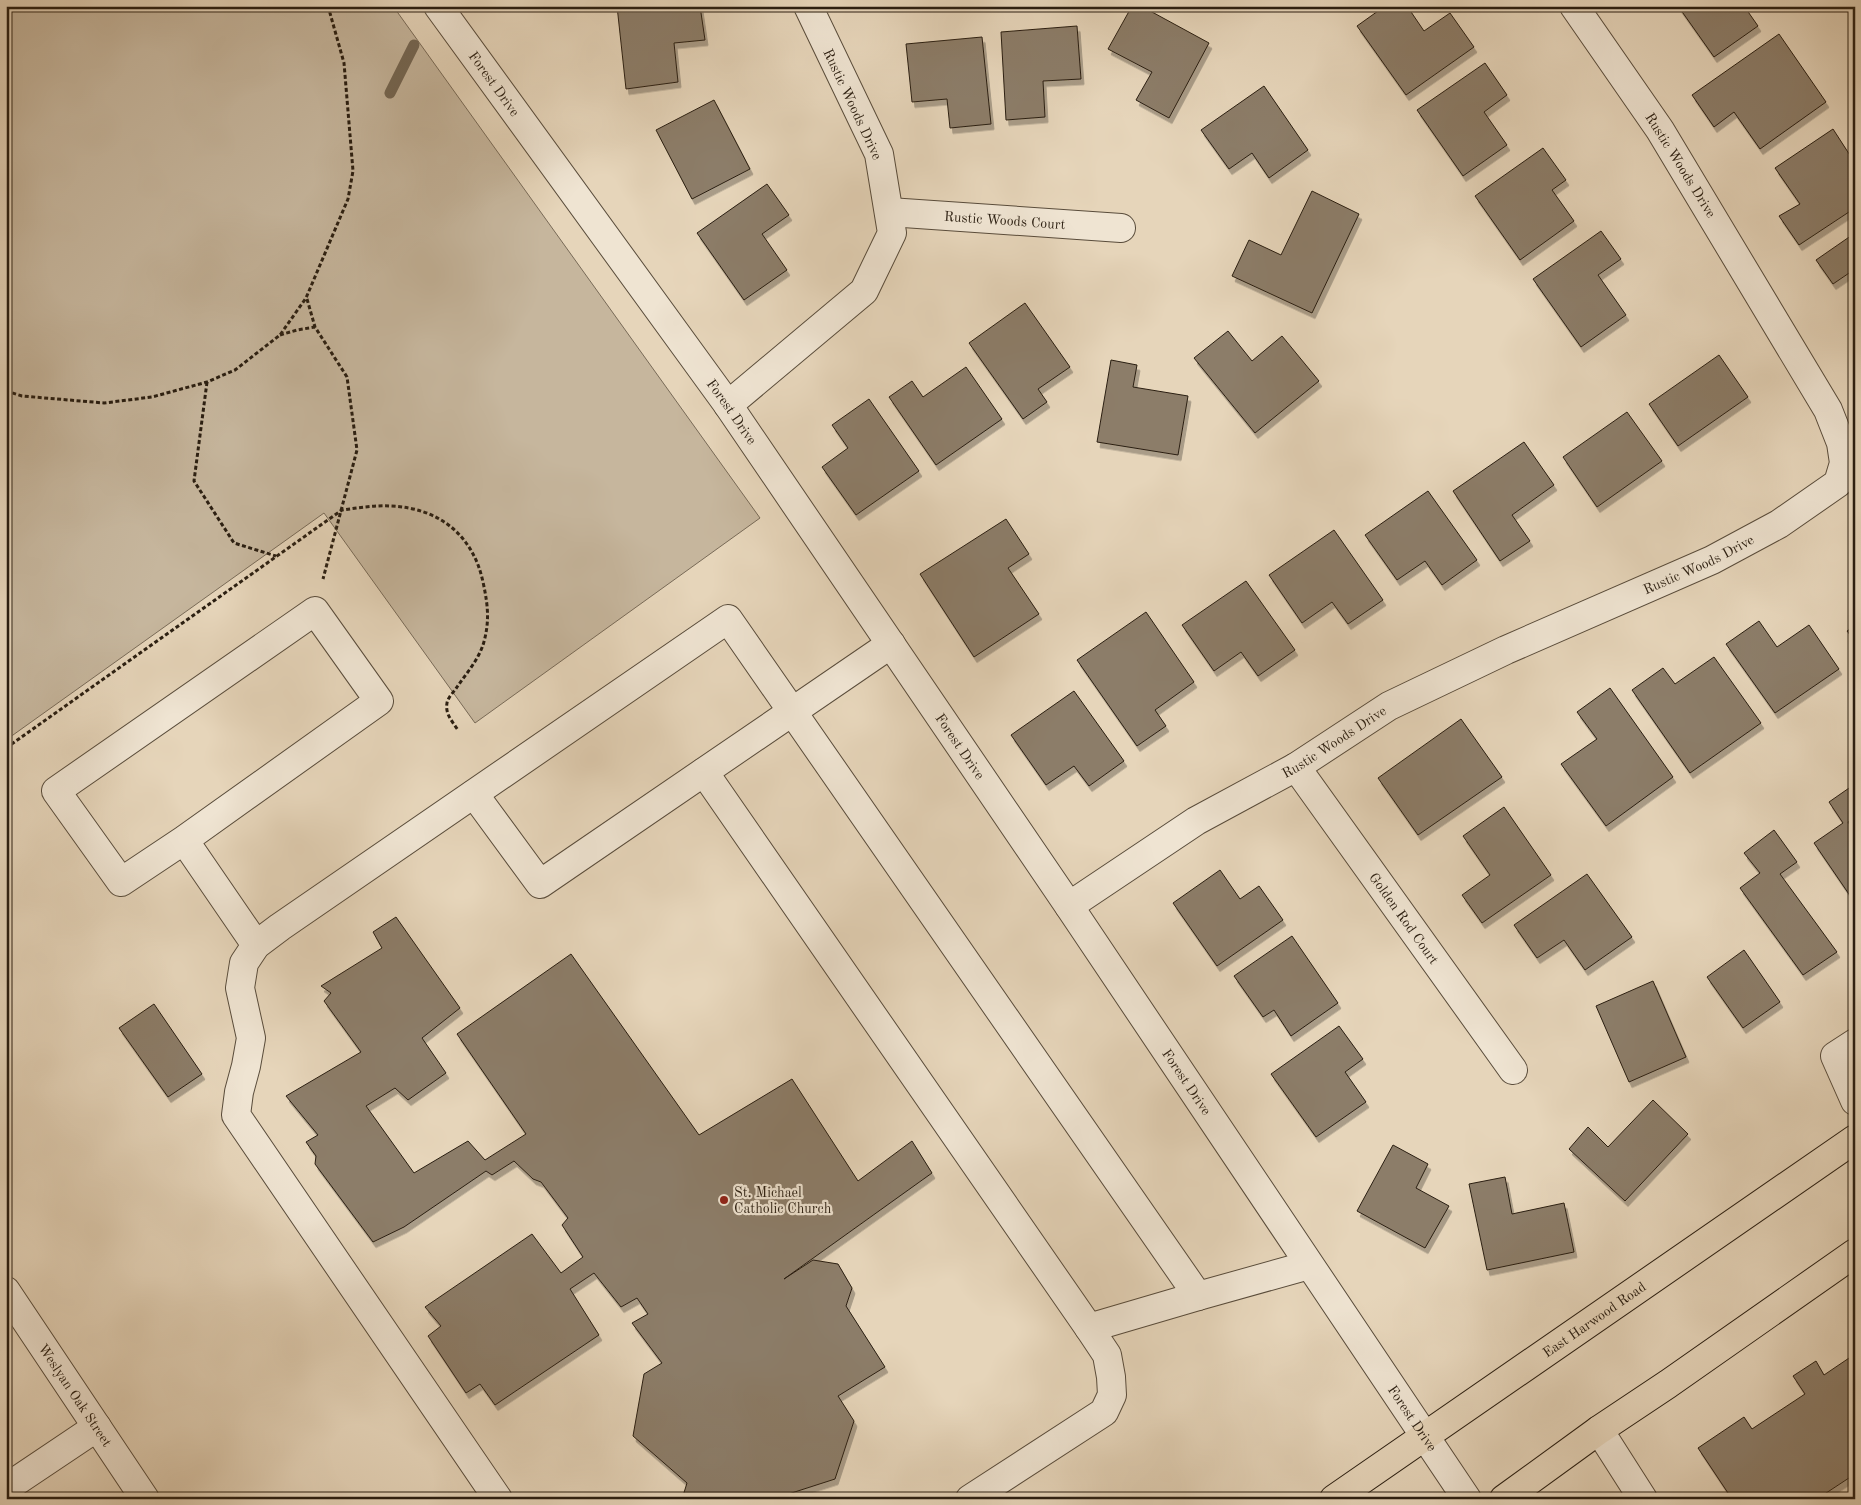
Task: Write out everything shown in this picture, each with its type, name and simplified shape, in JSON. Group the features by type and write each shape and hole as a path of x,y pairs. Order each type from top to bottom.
{"main road":[{"name":"East Harwood Road","path":"1334,1499 1855,1139"},
{"path":"1511,1497 1599,1430 1855,1253"}],"street":[{"name":"Forest Drive","path":"438,6 728,405 1069,906 1467,1499"},
{"name":"Rustic Woods Drive","path":"728,405 864,291 892,233 879,154 808,6"},
{"name":"Rustic Woods Drive","path":"1069,906 1196,821 1296,767 1389,706 1506,650 1712,560 1779,524 1838,483 1844,463 1841,444 1828,410 1660,130 1574,6"},
{"name":"Rustic Woods Court","path":"889,212 1121,228"},
{"path":"315,612 379,701 184,840 121,882 56,791 315,612"},
{"path":"498,1499 236,1115 251,1038 240,988 244,963 256,945 728,619 1198,1296"},
{"path":"474,794 540,884 891,644"},
{"name":"Golden Rod Court","path":"1296,767 1513,1070"},
{"path":"704,772 1107,1355 1112,1396 1104,1412 970,1499"},
{"path":"184,840 256,945"},
{"path":"1855,1043 1835,1056 1855,1101"},
{"path":"1089,1328 1309,1265"},
{"name":"Weslyan Oak Street","path":"6,1291 145,1499"},
{"path":"6,1488 97,1427"},
{"path":"1599,1430 1643,1499"}],"path":[{"path":"6,391 22,396 104,403 152,397 206,382 235,370 280,335 306,298 348,199 353,171 344,63 328,6"},
{"path":"306,298 315,327 347,377 357,450 315,612"},
{"path":"280,335 315,327"},
{"path":"206,382 194,481 234,543 277,556"},
{"path":"6,748 342,510 392,506 425,512 448,525 468,543 480,567 487,599 489,623 482,647 467,673 447,701 446,713 458,730"}],"shaded area":[{"path":"6,6 393,6 760,518 475,723 324,513 6,740"}],"building":[{"path":"617,6 700,6 705,40 674,43 678,82 626,89"},
{"path":"1132,6 1141,6 1209,43 1169,118 1136,100 1152,72 1108,49"},
{"path":"1385,6 1407,6 1424,31 1450,13 1474,47 1406,95 1357,26"},
{"path":"1678,6 1744,6 1758,26 1714,57"},
{"path":"1077,26 1081,79 1043,81 1045,117 1006,120 1001,32"},
{"path":"1779,34 1826,102 1760,149 1734,112 1714,127 1692,95"},
{"path":"982,37 991,124 950,128 947,99 912,102 906,44"},
{"path":"1485,63 1507,95 1484,112 1507,145 1463,176 1417,110"},
{"path":"1264,86 1308,150 1269,178 1252,153 1229,169 1201,130"},
{"path":"714,100 750,169 692,199 656,130"},
{"path":"1833,129 1855,163 1855,208 1799,245 1779,216 1800,204 1775,168"},
{"path":"1543,148 1566,180 1552,190 1574,221 1520,260 1475,196"},
{"path":"767,184 789,215 762,234 787,270 744,300 697,233"},
{"path":"1312,191 1359,214 1312,313 1232,276 1249,240 1281,255"},
{"path":"1601,231 1621,259 1598,275 1626,315 1581,347 1533,279"},
{"path":"1855,233 1855,269 1833,284 1816,260"},
{"path":"1025,303 1070,367 1038,389 1047,402 1023,419 969,343"},
{"path":"1228,331 1252,361 1282,336 1319,381 1255,433 1194,358"},
{"path":"1719,355 1748,397 1678,446 1649,404"},
{"path":"1111,360 1137,365 1133,387 1188,396 1178,455 1097,442"},
{"path":"966,367 1002,419 936,465 889,397 912,381 923,397"},
{"path":"869,399 919,471 856,515 822,467 848,448 832,425"},
{"path":"1627,412 1662,461 1597,507 1563,457"},
{"path":"1524,442 1554,485 1512,515 1530,541 1500,561 1453,491"},
{"path":"1428,491 1477,560 1442,585 1425,561 1397,580 1365,535"},
{"path":"1006,519 1029,554 1008,568 1039,614 974,657 920,574"},
{"path":"1334,530 1383,600 1348,624 1332,602 1302,623 1269,575"},
{"path":"1246,581 1295,650 1258,676 1241,652 1214,671 1182,625"},
{"path":"1146,612 1194,682 1155,710 1166,726 1137,746 1077,660"},
{"path":"1759,621 1777,647 1809,625 1839,669 1775,713 1726,644"},
{"path":"1855,626 1855,641 1847,631"},
{"path":"1714,657 1761,723 1690,773 1632,690 1663,668 1675,684"},
{"path":"1610,688 1673,777 1606,826 1561,764 1597,739 1577,712"},
{"path":"1074,691 1124,761 1089,786 1074,766 1046,785 1011,735"},
{"path":"1461,719 1502,777 1418,835 1378,778"},
{"path":"1852,786 1855,791 1855,817 1848,822 1855,833 1855,903 1814,843 1843,823 1829,802"},
{"path":"1504,807 1551,875 1482,923 1462,895 1490,875 1463,836"},
{"path":"1774,830 1797,862 1780,874 1837,952 1803,975 1740,888 1760,873 1744,853"},
{"path":"1220,870 1240,899 1259,886 1283,920 1217,966 1173,903"},
{"path":"1587,874 1632,937 1585,970 1564,940 1537,958 1514,925"},
{"name":"St. Michael Catholic Church","path":"396,917 460,1008 422,1038 446,1073 408,1100 395,1088 366,1106 414,1173 468,1141 485,1160 526,1134 457,1034 571,954 699,1135 792,1079 858,1181 912,1141 932,1173 784,1279 813,1260 838,1264 852,1288 846,1306 885,1367 838,1396 854,1421 835,1479 773,1499 682,1499 687,1483 633,1436 644,1374 662,1363 632,1323 648,1314 637,1298 621,1307 594,1273 570,1289 599,1335 495,1405 480,1384 466,1393 428,1336 441,1326 425,1307 532,1234 561,1273 583,1257 562,1225 568,1218 541,1182 533,1179 514,1161 492,1175 486,1171 404,1227 373,1242 315,1164 316,1156 306,1142 318,1135 286,1096 361,1052 324,1001 331,993 321,986 382,948 373,932"},
{"path":"1292,936 1338,1003 1291,1036 1274,1010 1263,1017 1234,976"},
{"path":"1744,950 1780,1002 1743,1028 1707,977"},
{"path":"1653,981 1686,1057 1629,1082 1596,1006"},
{"path":"154,1004 202,1074 168,1097 119,1028"},
{"path":"1339,1026 1363,1059 1345,1072 1366,1102 1316,1137 1271,1074"},
{"path":"1653,1100 1688,1134 1625,1201 1569,1149 1588,1127 1608,1147"},
{"path":"1393,1145 1428,1164 1416,1188 1449,1206 1425,1248 1357,1211"},
{"path":"1505,1177 1512,1214 1564,1203 1574,1252 1487,1270 1469,1184"},
{"path":"1855,1354 1855,1474 1817,1499 1732,1499 1698,1448 1744,1417 1752,1429 1805,1394 1793,1376 1816,1361 1824,1375"}],"waterway":[{"path":"390,93 414,45"}],"place":[{"name":"St. Michael Catholic Church","path":"724,1200"}]}
